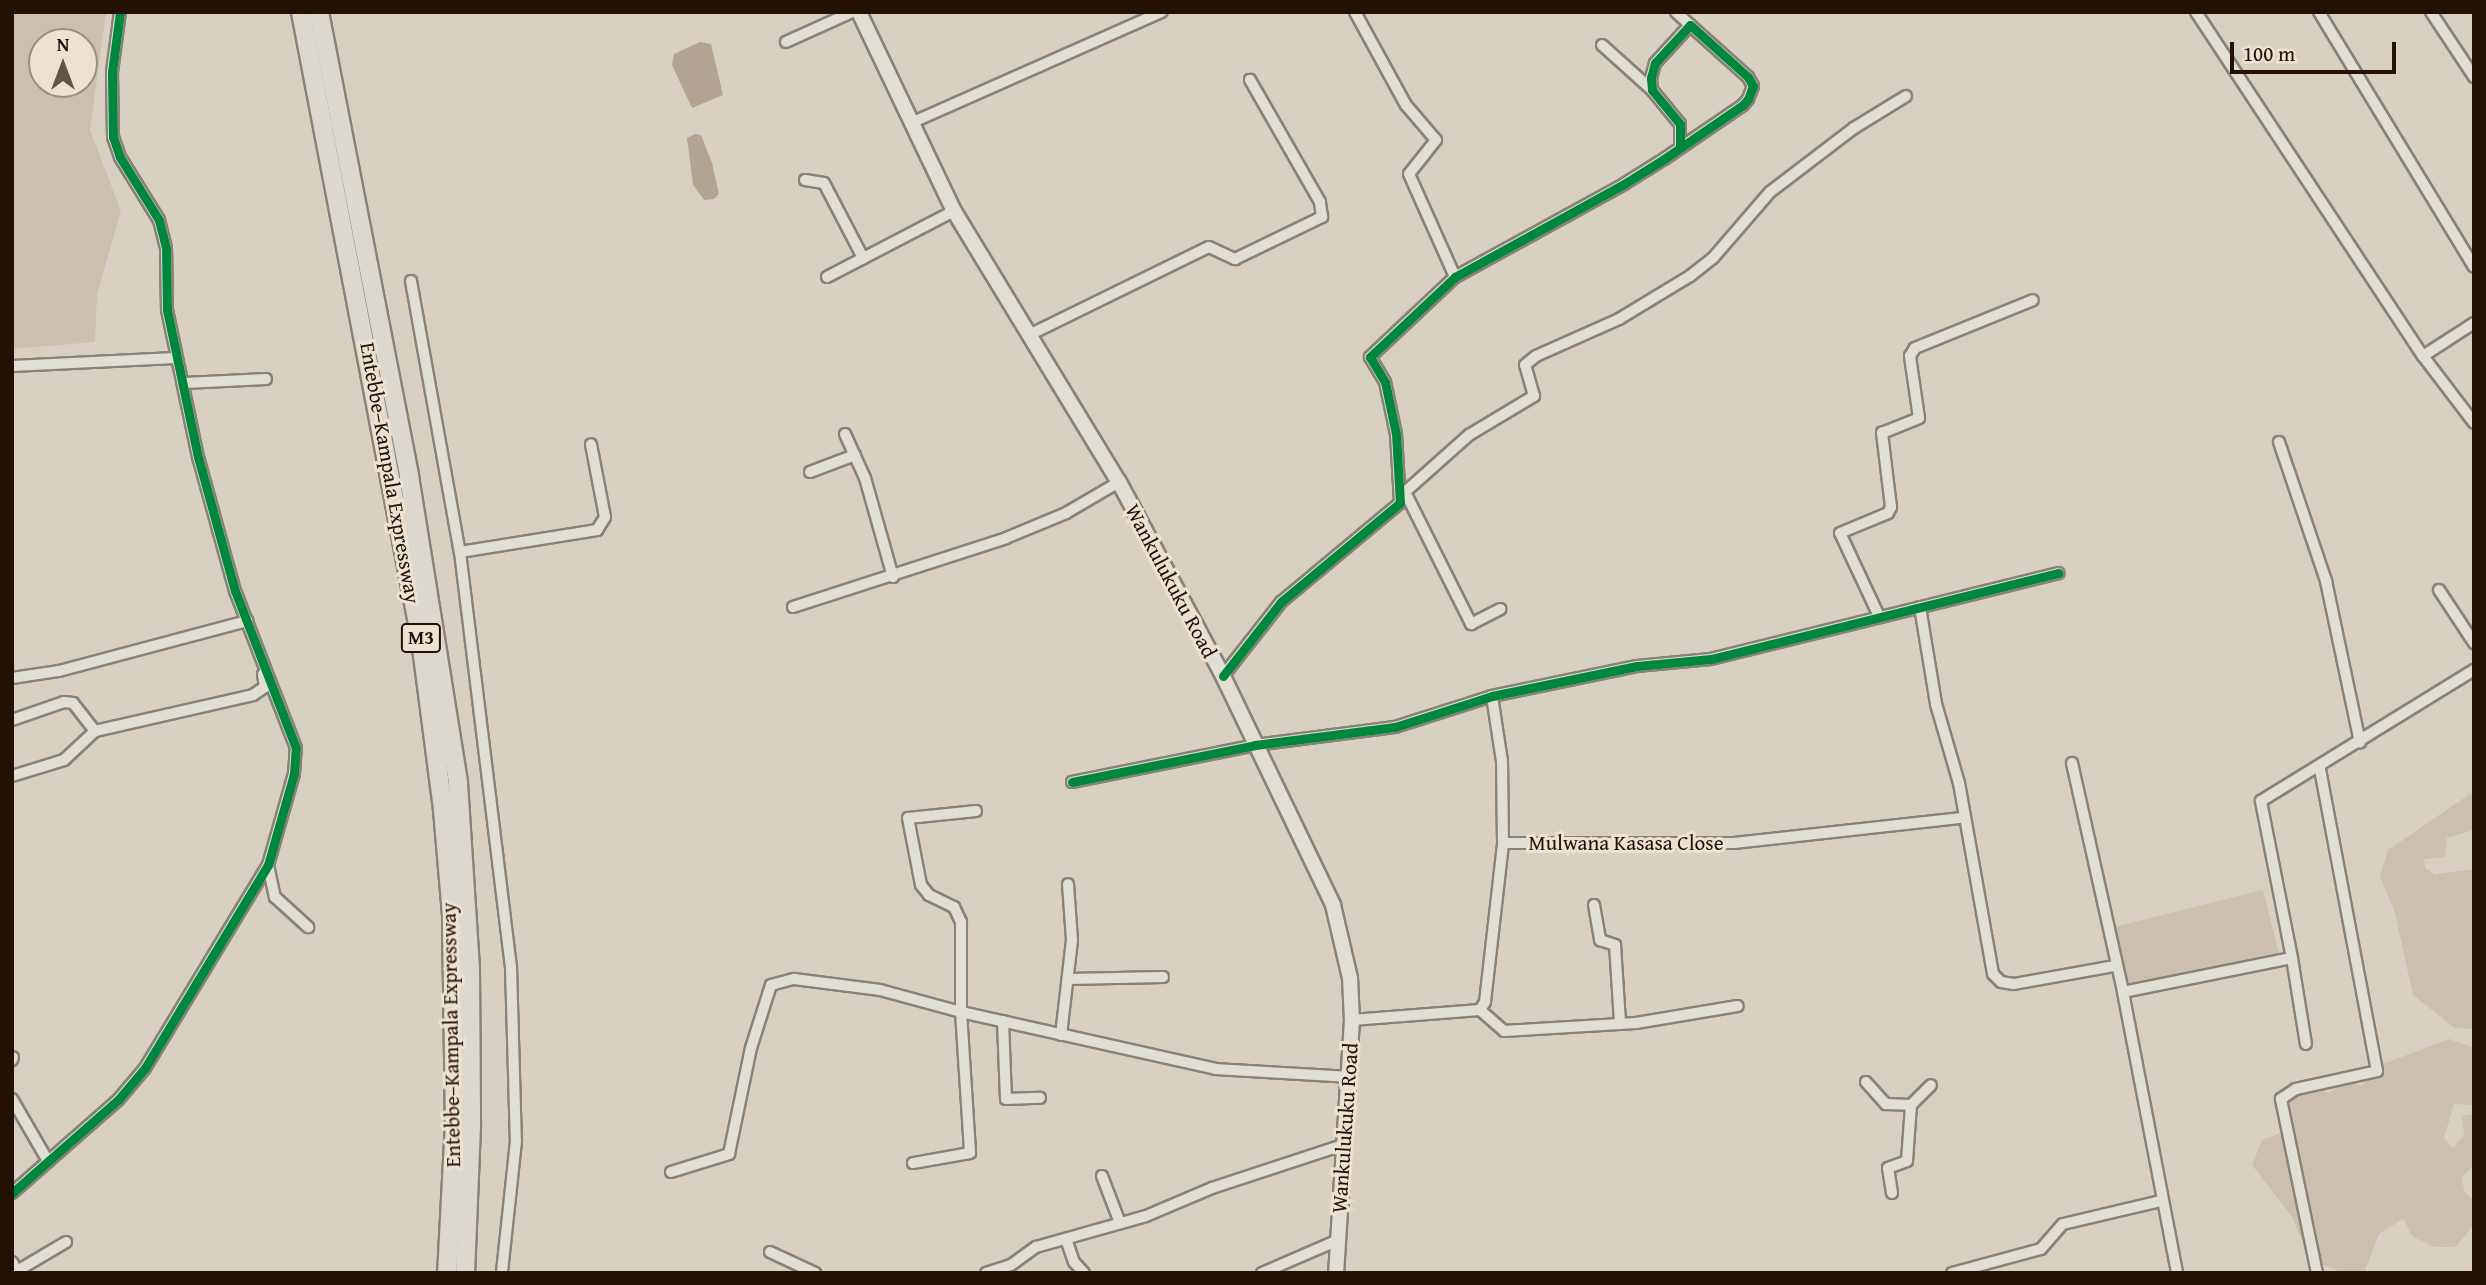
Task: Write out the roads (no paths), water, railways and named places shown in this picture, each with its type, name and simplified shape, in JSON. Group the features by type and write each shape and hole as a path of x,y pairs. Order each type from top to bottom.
{"highway":[{"name":"Entebbe–Kampala Expressway","path":"301,12 421,640 443,810 452,915 455,1109 447,1273"},
{"name":"Entebbe–Kampala Expressway","path":"319,12 409,476 458,783 470,969 471,1126 465,1273"}],"main road":[{"name":"Wankulukuku Road","path":"859,12 954,211 1119,482 1223,676 1333,905 1350,978 1352,1020 1351,1077 1336,1241 1336,1273"}],"street":[{"path":"12,1193 131,1087 268,865 291,790 296,748 247,621 198,457 186,383 175,358 159,220 120,157 113,138 112,72 120,12"},
{"path":"786,41 852,12"},
{"path":"911,124 1161,12"},
{"path":"1355,12 1406,105 1436,140 1409,174 1455,277"},
{"path":"1400,503 1396,434 1385,383 1370,357 1455,277 1680,148 1743,105 1753,86 1676,12"},
{"path":"2196,12 2423,356 2474,423"},
{"path":"2319,12 2474,267"},
{"path":"2431,12 2474,77"},
{"path":"1652,90 1655,63 1690,25"},
{"path":"1602,45 1652,90 1680,124 1680,148"},
{"path":"1029,334 1209,247 1235,259 1322,216 1324,210 1250,80"},
{"path":"1223,676 1281,602 1400,503 1405,492 1469,435 1534,396 1525,365 1536,356 1619,319 1690,276 1713,258 1770,192 1854,128 1906,96"},
{"path":"805,180 824,183 863,258"},
{"path":"827,277 954,211"},
{"path":"411,281 460,552 511,967 516,1141 502,1273"},
{"path":"1878,614 1840,533 1888,513 1891,507 1882,433 1919,418 1910,356 1915,348 2033,300"},
{"path":"2423,356 2474,323"},
{"path":"12,366 175,358"},
{"path":"186,383 265,379"},
{"path":"845,434 855,456 893,577"},
{"path":"2279,442 2326,581 2360,742"},
{"path":"460,552 597,530 605,517 591,444"},
{"path":"810,472 855,456"},
{"path":"793,607 893,577 1030,528 1119,482"},
{"path":"1405,492 1471,624 1500,609"},
{"path":"1072,782 1255,746 1395,727 1492,696 1637,666 1711,659 1878,614 1920,607 2059,573"},
{"path":"2439,590 2474,643"},
{"path":"1920,607 1988,959 2001,982 2014,984 2114,966"},
{"path":"12,678 59,671 247,621"},
{"path":"12,776 64,760 95,731 253,695 265,687 264,666"},
{"path":"2306,1044 2261,801 2320,768 2474,670"},
{"path":"1492,696 1502,761 1503,843"},
{"path":"12,720 64,702 74,703 95,731"},
{"path":"2072,763 2114,966 2123,992 2177,1273"},
{"path":"2317,1273 2281,1099 2296,1089 2377,1071 2320,768"},
{"path":"913,1163 970,1153 961,1012 961,922 954,907 929,895 921,885 908,818 976,811"},
{"name":"Mulwana Kasasa Close","path":"1480,1010 1485,1002 1503,843 1734,844 1962,818"},
{"path":"268,865 275,897 307,927"},
{"path":"1061,1035 1069,979 1068,884"},
{"path":"1594,905 1600,940 1615,945 1620,1023"},
{"path":"2123,992 2292,958"},
{"path":"1069,979 1163,977"},
{"path":"671,1172 729,1154 751,1048 771,985 779,980 813,980 880,990 961,1012 1215,1069 1351,1077"},
{"path":"1352,1020 1480,1010 1504,1031 1620,1023 1738,1006"},
{"path":"1003,1021 1006,1099 1041,1098"},
{"path":"1866,1082 1886,1104 1912,1105"},
{"path":"1892,1193 1888,1168 1907,1161 1912,1105 1931,1085"},
{"path":"12,1099 48,1161"},
{"path":"986,1273 1014,1269 1036,1247 1120,1223 1346,1144"},
{"path":"1102,1176 1120,1223"},
{"path":"1952,1273 2041,1249 2063,1224 2161,1200"},
{"path":"1066,1239 1074,1262 1084,1273"},
{"path":"1262,1273 1336,1241"},
{"path":"12,1262 17,1271 66,1242"},
{"path":"770,1252 815,1273"}]}
